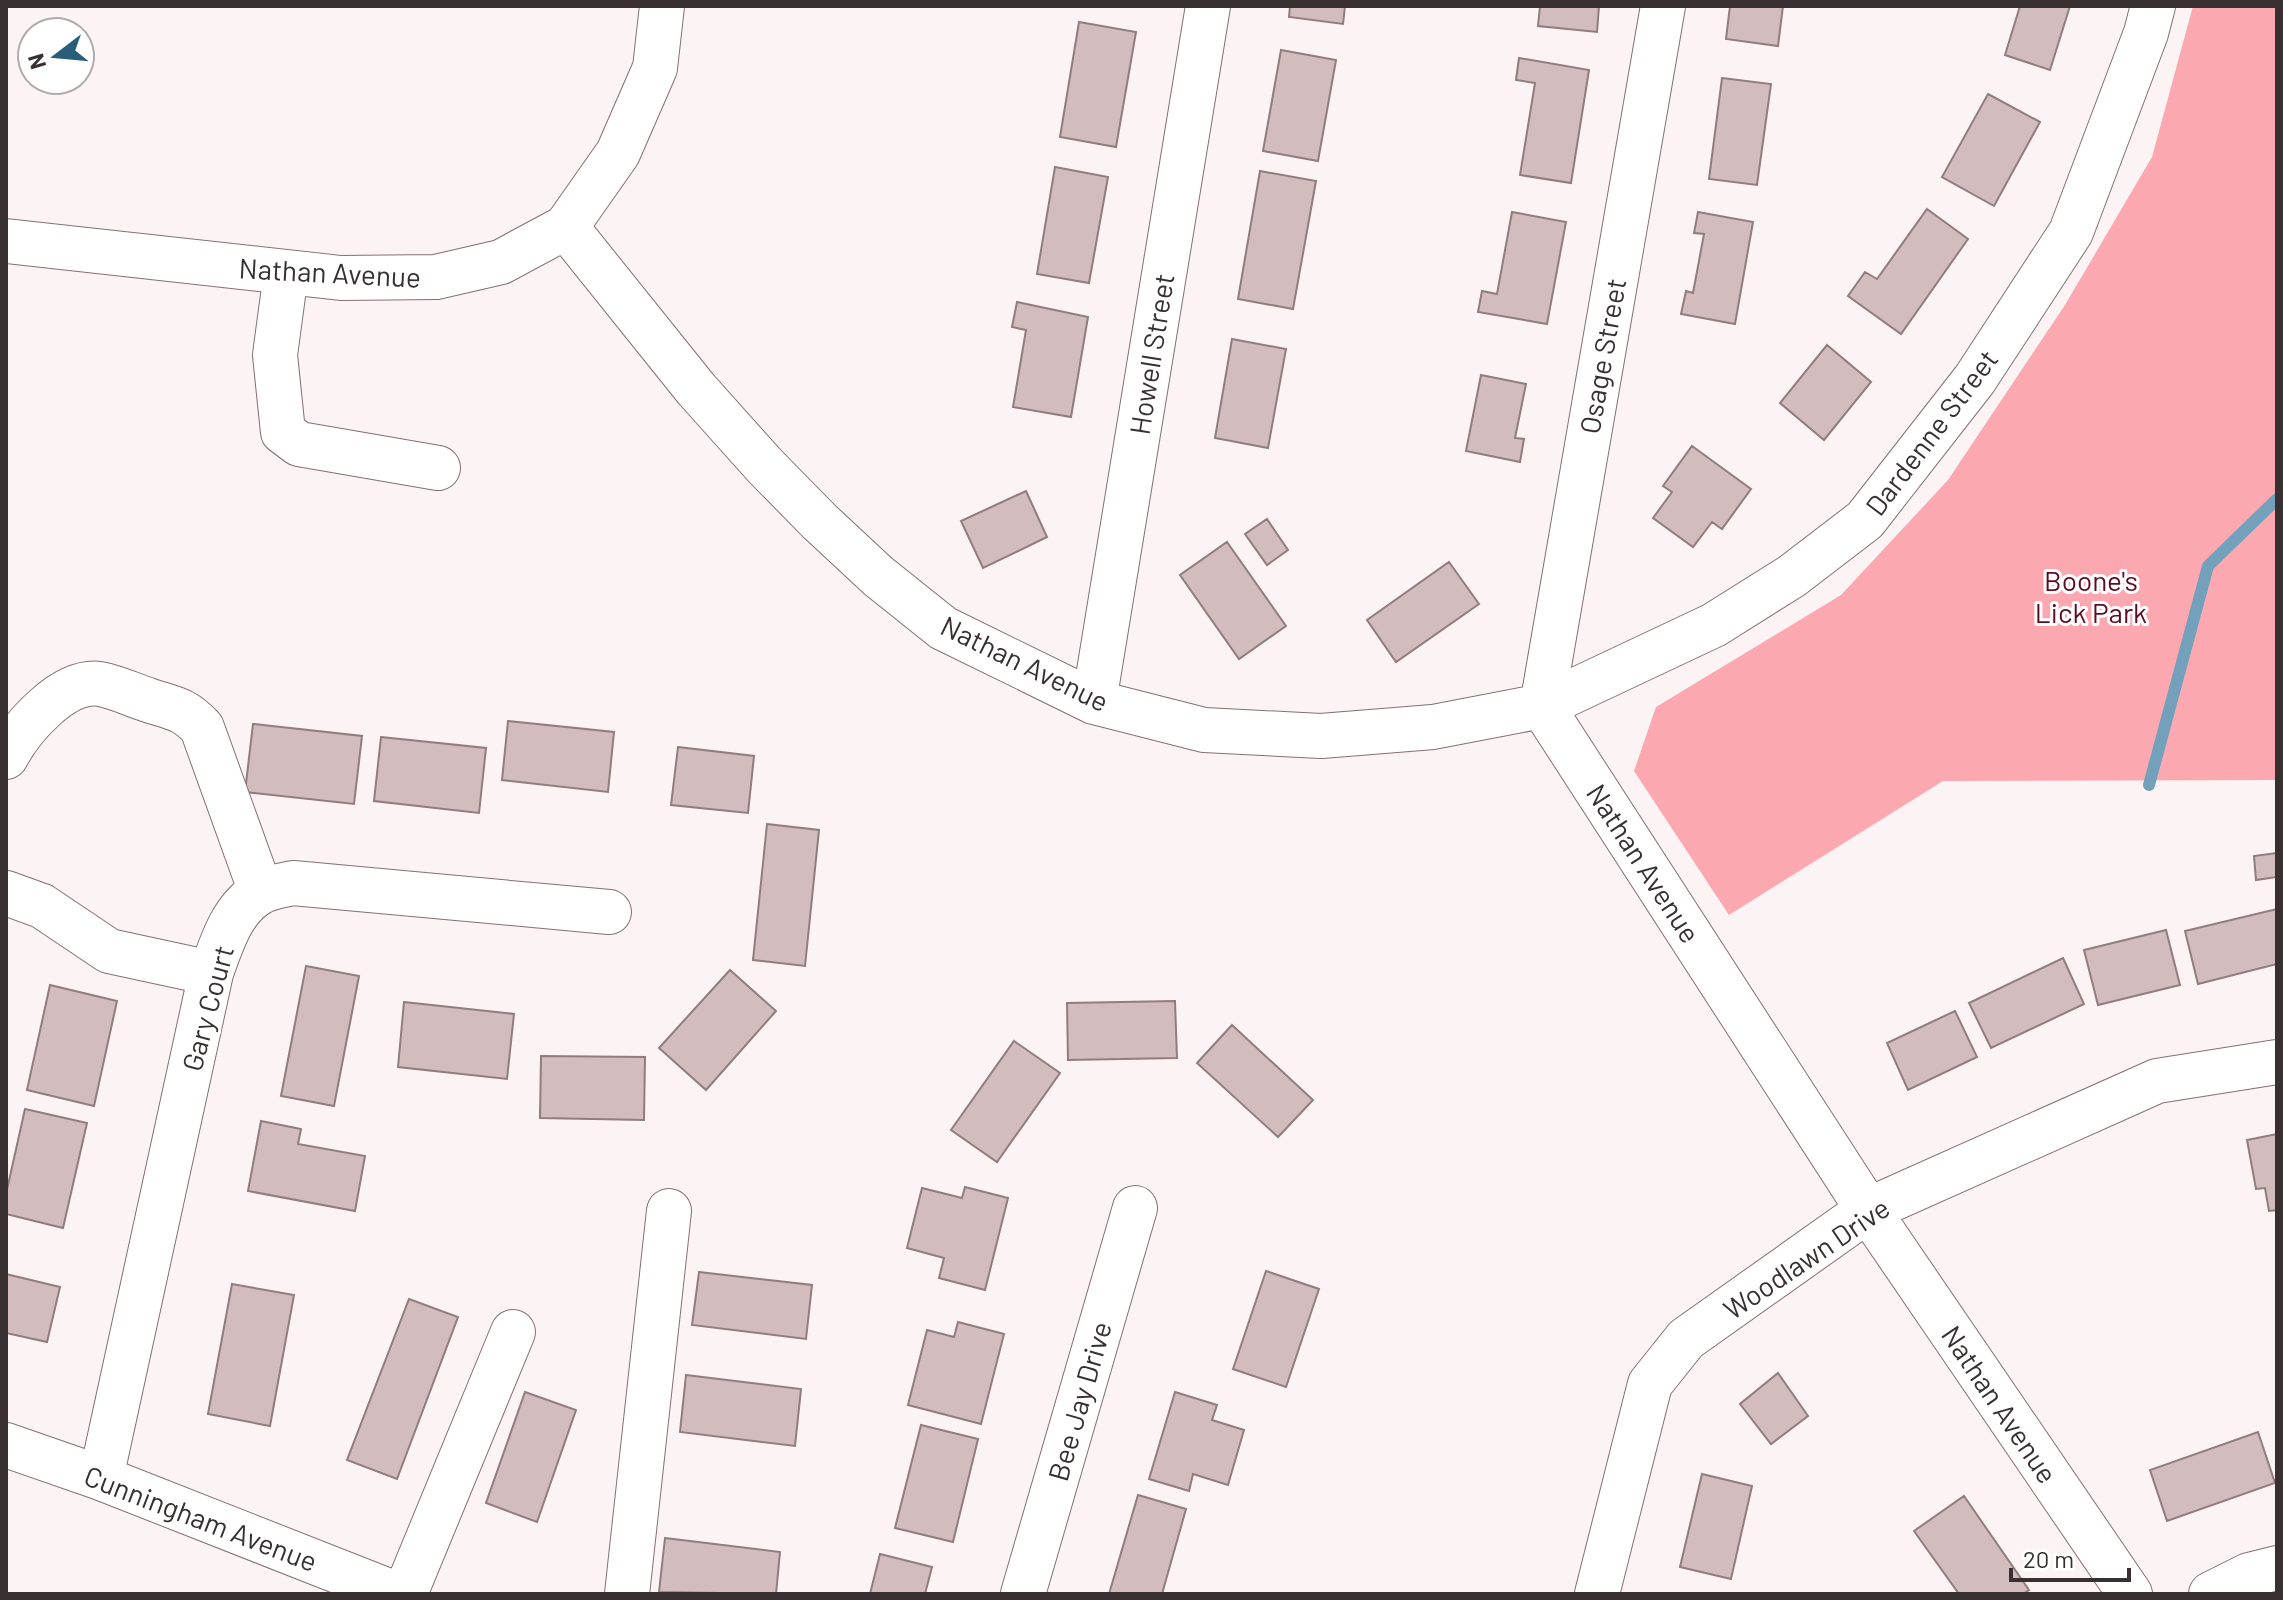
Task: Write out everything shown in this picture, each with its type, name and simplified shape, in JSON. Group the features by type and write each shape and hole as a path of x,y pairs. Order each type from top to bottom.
{"street":[{"path":"566,227 618,153 655,68 662,6"},
{"name":"Howell Street","path":"1094,702 1208,6"},
{"name":"Osage Street","path":"1542,706 1663,6"},
{"name":"Dardenne Street","path":"1542,706 1714,625 1792,576 1865,520 1975,379 2071,232 2146,33 2153,6"},
{"name":"Nathan Avenue","path":"6,241 341,278 436,277 501,262 566,227 706,400 820,522 878,576 943,628 1094,702 1204,730 1321,736 1433,727 1542,706 1868,1210 2130,1594"},
{"path":"286,273 275,355 283,432 299,444 438,468"},
{"path":"6,757 22,731 42,711 72,688 100,684 189,714 202,728 261,892 293,883 609,912"},
{"name":"Gary Court","path":"101,1478 211,973 239,911 261,892"},
{"path":"6,893 42,906 109,951 211,973"},
{"name":"Woodlawn Drive","path":"1597,1594 1650,1384 1686,1339 1868,1210 2157,1081 2277,1062"},
{"name":"Bee Jay Drive","path":"1023,1594 1135,1208"},
{"path":"627,1594 669,1211"},
{"path":"405,1594 513,1332"},
{"name":"Cunningham Avenue","path":"6,1445 101,1478 396,1594"},
{"path":"2211,1594 2249,1575 2277,1568"}],"green space":[{"name":"Boone's Lick Park","path":"2193,6 2277,6 2277,777 2275,780 1943,781 1729,915 1634,771 1656,707 1841,595 1948,480 2065,305 2152,157"}],"building":[{"path":"1290,6 1345,6 1343,24 1289,17"},
{"path":"1540,6 1599,6 1597,32 1538,26"},
{"path":"1730,6 1783,6 1778,46 1726,39"},
{"path":"2020,6 2070,6 2050,70 2005,55"},
{"path":"1079,22 1136,32 1116,147 1060,137"},
{"path":"1281,50 1336,60 1318,161 1263,151"},
{"path":"1519,58 1589,70 1571,183 1520,175 1535,83 1516,80"},
{"path":"1722,78 1771,84 1757,185 1709,179"},
{"path":"1988,94 2040,122 1994,206 1942,177"},
{"path":"1055,167 1108,177 1089,283 1037,274"},
{"path":"1260,171 1316,181 1293,309 1238,299"},
{"path":"1927,209 1968,239 1901,334 1848,296 1865,272 1877,279"},
{"path":"1512,212 1566,222 1547,324 1478,312 1482,291 1497,294"},
{"path":"1698,212 1753,222 1735,324 1681,314 1686,291 1693,293 1704,234 1694,233"},
{"path":"1017,302 1088,317 1071,417 1013,407 1026,330 1012,327"},
{"path":"1232,339 1286,349 1268,448 1215,438"},
{"path":"1827,345 1871,382 1824,440 1780,403"},
{"path":"1481,375 1526,384 1515,438 1524,439 1520,462 1466,451"},
{"path":"1692,446 1751,489 1722,529 1712,522 1693,547 1653,518 1672,492 1663,486"},
{"path":"1026,491 1047,537 983,568 961,521"},
{"path":"1267,519 1288,550 1267,565 1245,534"},
{"path":"1227,542 1286,626 1239,659 1180,575"},
{"path":"1449,562 1479,604 1396,662 1367,620"},
{"path":"508,721 614,732 608,792 502,780"},
{"path":"253,724 362,736 354,804 245,792"},
{"path":"381,737 486,748 479,813 374,801"},
{"path":"678,747 754,756 748,813 671,805"},
{"path":"767,824 819,830 805,966 753,960"},
{"path":"2277,853 2277,877 2256,880 2254,856"},
{"path":"2277,909 2277,964 2198,984 2185,931"},
{"path":"2166,930 2180,985 2098,1005 2084,950"},
{"path":"2063,958 2084,1004 1991,1048 1969,1003"},
{"path":"306,966 359,976 334,1106 281,1096"},
{"path":"730,970 776,1011 706,1090 659,1048"},
{"path":"50,985 117,1001 94,1106 27,1090"},
{"path":"1175,1001 1177,1058 1068,1060 1067,1003"},
{"path":"404,1002 514,1014 507,1079 398,1067"},
{"path":"1955,1011 1977,1057 1908,1090 1887,1043"},
{"path":"1232,1025 1313,1100 1278,1137 1197,1063"},
{"path":"1014,1041 1060,1073 997,1162 951,1130"},
{"path":"541,1056 645,1057 644,1120 540,1118"},
{"path":"25,1109 87,1123 63,1228 6,1214 6,1194"},
{"path":"261,1121 301,1129 298,1144 365,1156 355,1211 248,1191"},
{"path":"2277,1134 2277,1210 2269,1211 2265,1188 2256,1189 2247,1140"},
{"path":"965,1187 1008,1198 985,1290 939,1278 944,1258 907,1248 922,1188 962,1198"},
{"path":"1266,1271 1319,1289 1286,1387 1233,1369"},
{"path":"699,1272 812,1285 806,1339 692,1325"},
{"path":"6,1274 60,1287 47,1342 6,1333"},
{"path":"232,1284 294,1295 270,1426 208,1414"},
{"path":"409,1299 458,1317 397,1479 347,1460"},
{"path":"958,1322 1004,1334 981,1424 908,1405 927,1330 954,1337"},
{"path":"1778,1373 1808,1416 1771,1444 1740,1404"},
{"path":"686,1375 801,1389 795,1446 680,1432"},
{"path":"525,1392 576,1410 537,1522 486,1503"},
{"path":"1175,1392 1217,1405 1212,1420 1244,1430 1228,1485 1193,1474 1189,1491 1149,1479"},
{"path":"921,1425 978,1439 953,1542 895,1528"},
{"path":"2258,1432 2275,1483 2167,1521 2150,1470"},
{"path":"1702,1474 1752,1486 1731,1579 1680,1567"},
{"path":"1138,1495 1186,1509 1162,1594 1109,1594"},
{"path":"1964,1496 2029,1590 2023,1594 1959,1594 1914,1531"},
{"path":"665,1538 780,1552 776,1594 659,1592"},
{"path":"880,1554 932,1567 925,1594 870,1594"}],"waterway":[{"path":"2149,785 2208,566 2277,499"}]}
